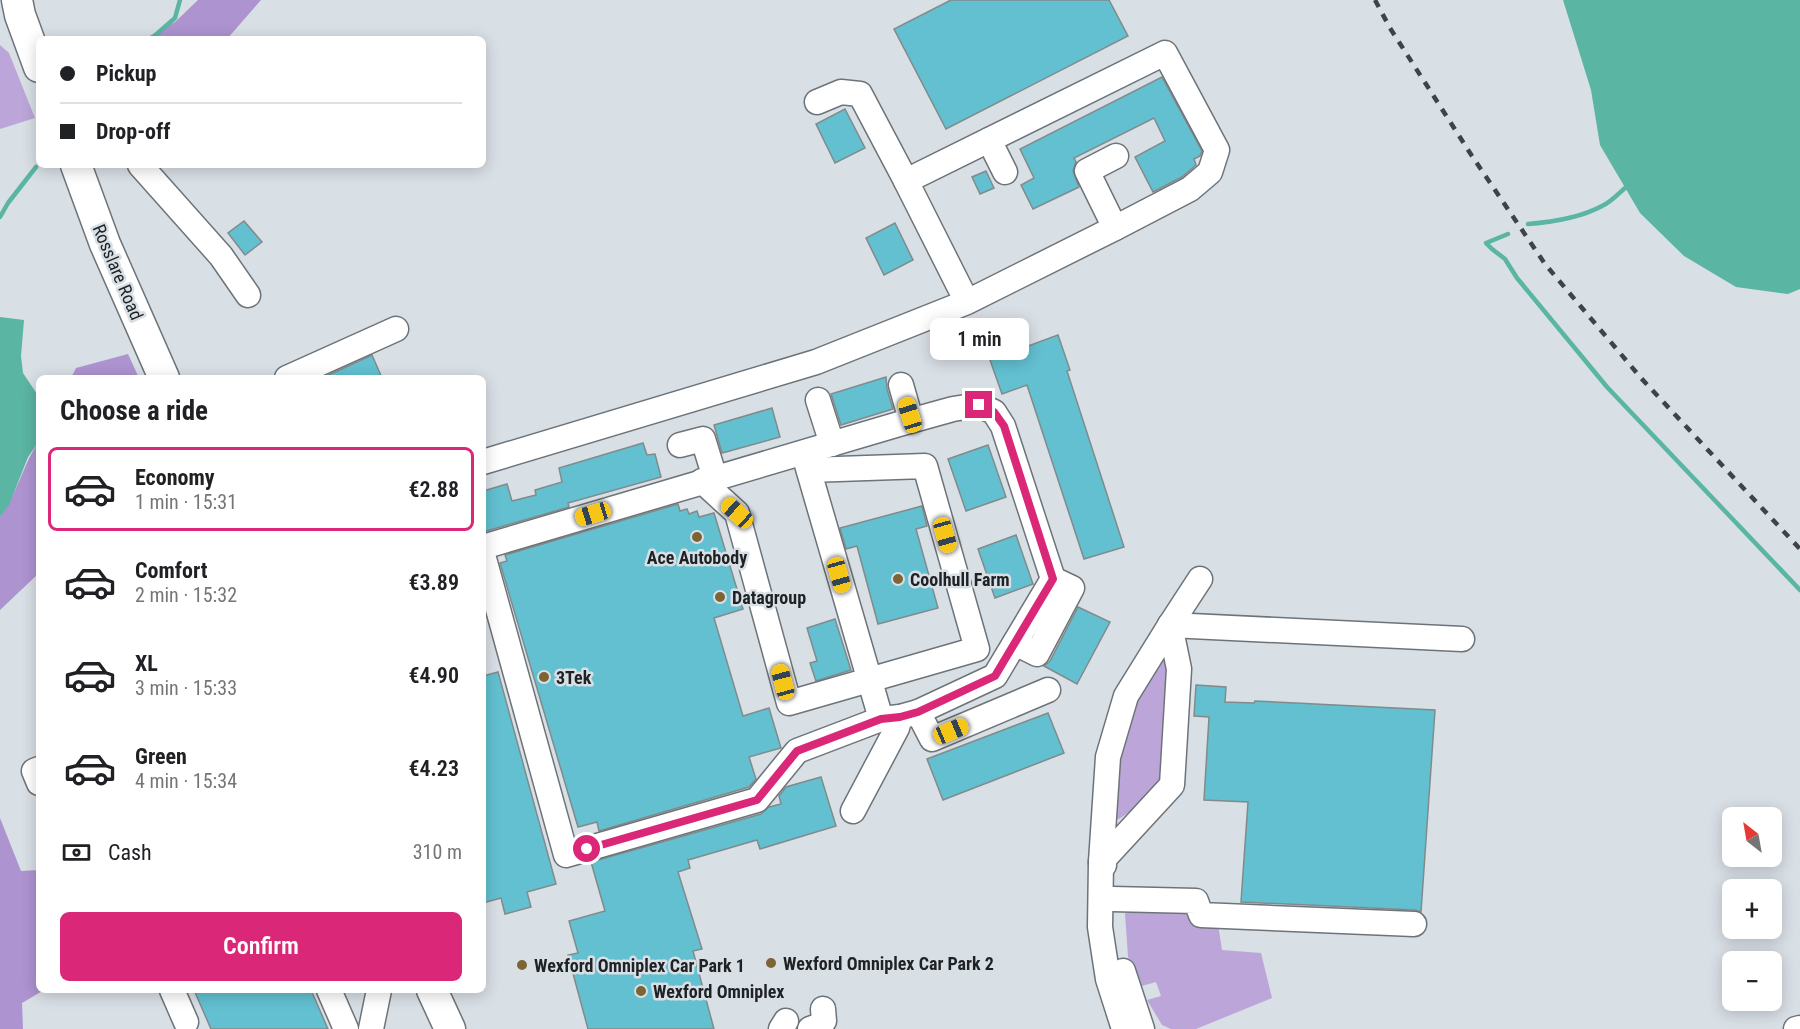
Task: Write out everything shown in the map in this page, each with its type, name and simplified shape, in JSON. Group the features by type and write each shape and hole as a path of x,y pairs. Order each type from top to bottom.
{"main road":[{"path":"17,0 36,59"},
{"name":"Rosslare Road","path":"77,168 105,244 163,375"},
{"path":"433,993 450,1029"}],"street":[{"path":"486,461 816,362 967,302 1190,189 1209,172 1217,150 1165,53 906,181"},
{"path":"817,102 841,92 861,94 967,302"},
{"path":"989,140 1005,172"},
{"path":"1115,228 1087,171 1116,156"},
{"path":"143,168 221,256 248,295"},
{"path":"297,374 396,329"},
{"path":"901,385 911,420"},
{"path":"818,400 832,444"},
{"path":"486,566 566,855 757,800 797,751 900,716 995,676 1053,579 1004,426 994,412 979,405 911,420 832,444 806,462"},
{"path":"486,546 708,479 806,462 926,466 977,649 789,703 737,513 708,479 703,439 680,445"},
{"path":"806,462 869,680 900,716 932,739 1048,690"},
{"path":"1124,1029 1108,979 1101,927 1101,862 1108,757 1126,696 1200,579"},
{"path":"1170,625 1462,639"},
{"path":"1101,862 1172,784 1179,669 1170,625"},
{"path":"853,811 897,728 900,716"},
{"path":"1101,862 1110,871 1112,899 1125,979 1142,1029"},
{"path":"1112,899 1196,901 1201,915 1414,924"},
{"path":"172,993 186,1023"},
{"path":"330,993 346,1029"},
{"path":"371,1029 378,993"},
{"path":"810,1029 824,1021 823,1009"}],"shaded area":[{"path":"198,0 261,0 230,36 149,36 175,22"},
{"path":"1563,0 1800,0 1800,289 1788,294 1736,287 1684,256 1640,213 1600,145 1591,90"},
{"path":"0,45 9,53 35,118 0,129"},
{"path":"0,317 24,320 21,356 23,373 36,392 36,445 28,457 9,505 0,517"},
{"path":"128,354 138,375 72,375 76,368"},
{"path":"36,447 36,576 0,610 0,517"},
{"path":"1160,661 1164,661 1169,671 1167,769 1152,794 1119,819 1113,820 1110,810 1127,716"},
{"path":"0,818 21,871 36,870 36,993 39,993 22,1003 23,1029 0,1029"},
{"path":"1127,911 1187,911 1190,923 1218,924 1222,950 1261,953 1272,998 1196,1029 1171,1029 1162,1025 1147,1000 1161,996 1156,982 1138,987 1130,967 1125,914"}],"building":[{"path":"951,0 1109,0 1128,36 946,129 894,29"},
{"path":"1162,77 1202,151 1200,156 1194,159 1196,165 1182,177 1153,192 1135,157 1165,141 1154,118 1074,158 1076,162 1073,171 1079,187 1033,209 1021,185 1034,178 1020,149"},
{"path":"845,109 865,148 835,163 816,124"},
{"path":"986,171 994,188 980,194 972,177"},
{"path":"244,221 262,242 245,255 228,233"},
{"path":"895,223 913,260 884,275 866,238"},
{"path":"1058,335 1070,370 1067,371 1124,547 1084,559 1027,385 1002,394 990,360"},
{"path":"372,355 381,375 329,375"},
{"path":"886,377 893,409 841,425 831,394"},
{"path":"772,408 780,437 722,453 714,425"},
{"path":"643,443 647,455 655,454 661,477 568,503 569,507 486,531 486,490 507,484 512,501 536,495 535,490 562,482 559,468"},
{"path":"988,445 1006,497 966,511 948,459"},
{"path":"678,504 680,511 687,509 689,514 697,511 699,517 714,513 743,609 714,618 743,716 769,708 781,748 749,757 756,779 749,787 599,831 597,822 578,827 500,563 507,561 505,555"},
{"name":"Coolhull Farm","path":"922,506 927,526 916,529 938,608 878,624 857,546 846,549 840,528"},
{"path":"1016,535 1033,584 995,598 978,549"},
{"path":"1078,607 1110,622 1077,684 1044,666 1050,661"},
{"path":"835,619 851,670 816,681 810,663 817,661 807,628"},
{"path":"498,672 556,884 527,892 531,907 505,914 501,898 486,902 486,675"},
{"path":"1196,685 1226,687 1225,702 1254,703 1255,701 1435,710 1421,912 1241,902 1248,802 1204,800 1209,717 1194,716"},
{"path":"1048,713 1064,753 943,800 927,759"},
{"name":"Wexford Omniplex","path":"821,777 836,826 760,849 757,840 688,860 690,868 678,872 702,949 693,951 714,1029 588,1029 568,955 578,953 569,921 605,911 591,862 761,814 769,807 781,804 779,796 786,787"},
{"path":"195,993 312,993 328,1029 211,1029"}],"waterway":[{"path":"154,36 175,18 180,0"},
{"path":"0,217 36,167"},
{"path":"1528,224 1557,221 1585,214 1608,202 1625,188"},
{"path":"1508,234 1486,243 1505,259 1517,278 1607,387 1800,590"}],"railway":[{"path":"1375,0 1390,28 1472,156 1545,264 1641,378 1800,549"}],"place":[{"name":"Ace Autobody","path":"697,537"},
{"name":"Coolhull Farm","path":"898,579"},
{"name":"Datagroup","path":"720,597"},
{"name":"3Tek","path":"544,677"},
{"name":"Wexford Omniplex Car Park 2","path":"771,963"},
{"name":"Wexford Omniplex Car Park 1","path":"522,965"},
{"name":"Wexford Omniplex","path":"641,991"}],"route":[{"path":"587,849 757,800 797,751 881,719 918,712 995,676 1053,579 1004,426 994,412 979,405"}]}
